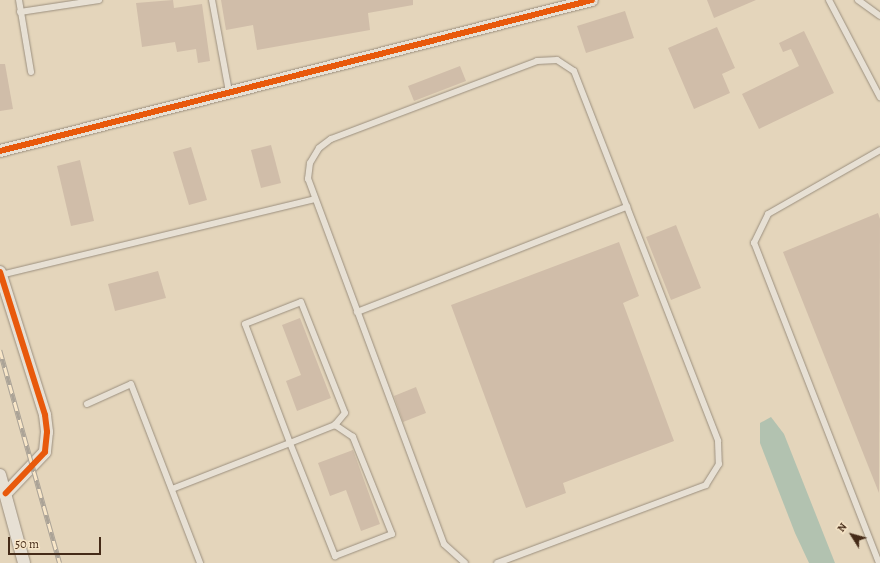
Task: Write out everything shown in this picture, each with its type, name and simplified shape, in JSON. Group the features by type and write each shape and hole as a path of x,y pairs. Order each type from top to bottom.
{"street":[{"path":"0,151 588,1"},
{"path":"0,274 45,415 47,432 45,452 6,493"},
{"path":"0,475 24,563"}],"lane":[{"path":"19,0 31,72"},
{"path":"20,12 99,0"},
{"path":"212,0 229,92"},
{"path":"829,0 880,97"},
{"path":"858,0 864,8 880,16"},
{"path":"465,563 444,544 315,199 308,179 310,163 319,148 331,139 537,61 557,60 574,71 718,442 719,464 706,485 497,563"},
{"path":"879,563 754,243 768,214 880,150"},
{"path":"0,274 315,199"},
{"path":"357,312 627,207"},
{"path":"172,489 290,443 335,425 345,413 301,302 246,324 290,443 335,556 392,534 353,437 335,425"},
{"path":"87,404 132,384 200,563"}],"shaded area":[{"path":"771,417 784,434 835,563 809,563 795,533 760,443 760,423"}],"building":[{"path":"173,0 174,8 202,4 210,61 198,63 196,49 177,52 175,42 142,47 136,3"},
{"path":"221,0 413,0 413,5 368,13 370,30 257,50 253,25 226,30"},
{"path":"707,0 756,0 714,18"},
{"path":"625,11 634,38 586,53 577,26"},
{"path":"717,27 735,68 722,74 730,93 694,109 668,48"},
{"path":"804,31 834,93 759,129 742,94 799,66 791,49 783,52 779,43"},
{"path":"0,64 5,64 13,109 0,111"},
{"path":"460,66 466,81 414,101 408,86"},
{"path":"271,145 281,183 261,188 251,150"},
{"path":"191,147 207,200 189,205 173,152"},
{"path":"80,160 94,221 71,226 57,166"},
{"path":"878,213 880,219 879,493 783,252"},
{"path":"676,225 701,288 671,300 646,237"},
{"path":"619,242 639,296 623,303 674,441 563,483 566,493 526,508 451,305"},
{"path":"158,271 166,298 115,311 108,284"},
{"path":"300,318 331,398 297,411 286,381 301,375 282,325"},
{"path":"416,387 426,413 403,422 394,396"},
{"path":"353,450 380,524 361,531 346,490 330,496 318,463"}],"railway":[{"path":"0,350 60,563"}],"cycle path":[{"path":"0,151 592,0"},
{"path":"0,272 45,415 47,432 45,452 6,493"}]}
